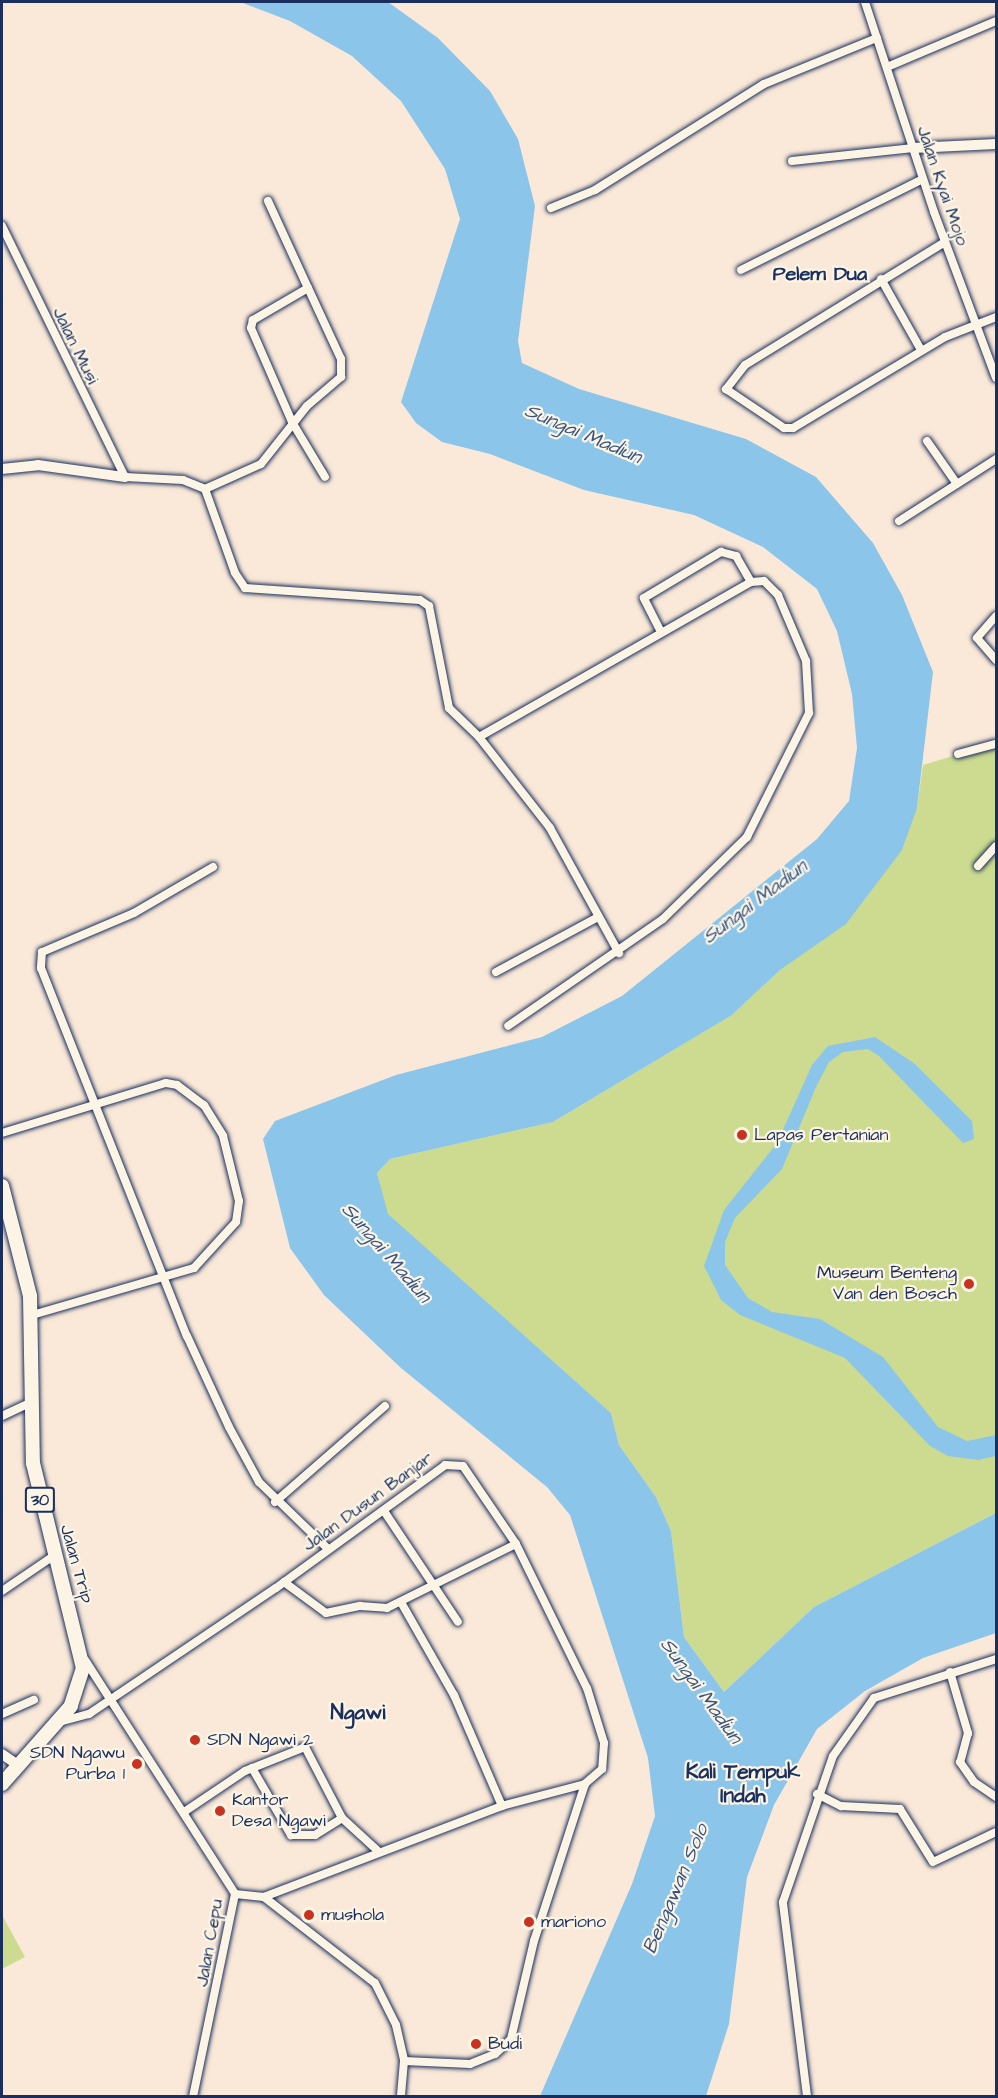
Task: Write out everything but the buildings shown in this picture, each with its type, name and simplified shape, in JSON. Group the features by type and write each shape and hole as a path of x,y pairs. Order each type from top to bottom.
{"highway":[{"name":"Jalan Trip","path":"2,1186 32,1315 28,1404 33,1463 52,1557 82,1657 75,1696 59,1722 2,1784"}],"main road":[{"path":"914,148 996,144"},
{"path":"2,470 38,465 125,477"},
{"path":"2,1754 18,1765"}],"street":[{"name":"Jalan Kyai Mojo","path":"866,2 923,179 996,378"},
{"path":"887,67 996,21"},
{"path":"551,208 587,195 764,84 877,38"},
{"path":"792,161 914,148"},
{"path":"741,270 923,179"},
{"path":"125,477 183,480 205,489 261,464 292,422 343,372 268,201"},
{"name":"Jalan Musi","path":"2,226 125,477"},
{"path":"945,242 881,279 745,365 726,389 777,424 793,428 921,350 975,321 996,317"},
{"path":"881,279 921,350"},
{"path":"308,288 250,324 292,422 325,477"},
{"path":"927,441 957,484"},
{"path":"899,521 996,459"},
{"path":"205,489 235,573 245,588 426,603 443,697 479,737 550,828 619,953"},
{"path":"661,632 644,598 721,552 736,556 751,582"},
{"path":"479,737 751,582 770,585 791,623 806,661 809,713 747,837 693,893 619,953 507,1026"},
{"path":"996,616 977,638 996,660"},
{"path":"958,754 996,744"},
{"path":"978,866 996,846"},
{"path":"213,867 134,913 42,952 41,968 99,1107 163,1278 230,1427 275,1502 327,1548"},
{"path":"496,972 598,917"},
{"path":"2,1133 99,1107 166,1083 204,1105 223,1136 237,1218 202,1263 163,1278 32,1315"},
{"path":"2,1416 28,1404"},
{"path":"275,1502 385,1406"},
{"name":"Jalan Dusun Banjar","path":"59,1722 80,1719 284,1582 327,1548 384,1511 445,1465 457,1462 516,1544 600,1724 604,1764 585,1784 534,1941 511,2039 495,2055 470,2064 404,2061"},
{"path":"384,1511 437,1583 458,1622"},
{"path":"284,1582 330,1614 356,1606 402,1604 437,1583 516,1544"},
{"path":"2,1591 52,1557"},
{"path":"402,1604 454,1695 502,1806"},
{"name":"Jalan Cepu","path":"82,1657 111,1698 235,1894 193,2097"},
{"path":"807,2097 783,1902 817,1794 841,1739 867,1704 950,1672 996,1659"},
{"path":"950,1672 968,1733 960,1762 974,1782 996,1797"},
{"path":"2,1714 34,1700"},
{"path":"184,1812 252,1768 308,1748 342,1818 378,1851"},
{"path":"252,1768 291,1835 315,1835 342,1818"},
{"path":"235,1894 264,1897 378,1851 502,1806 585,1784"},
{"path":"817,1794 841,1806 900,1809 933,1862 996,1832"},
{"path":"264,1897 375,1983 391,2008 404,2061 401,2097"}],"green space":[{"path":"996,743 996,1513 814,1607 724,1692 684,1637 671,1531 656,1497 619,1445 611,1413 387,1214 377,1173 390,1159 553,1122 732,1015 780,970 917,808 923,765"},
{"path":"2,1915 25,1957 2,1969"}],"water":[{"path":"240,2 388,2 438,38 490,91 518,139 535,206 518,341 522,363 579,389 746,439 816,477 873,543 902,595 933,672 917,808 902,850 846,924 780,970 732,1015 553,1122 390,1159 377,1173 388,1214 611,1413 619,1445 656,1497 671,1531 684,1637 724,1692 814,1607 996,1513 996,1633 923,1658 865,1691 817,1729 774,1805 747,1877 729,2024 706,2096 540,2096 632,1884 655,1816 648,1758 570,1515 547,1487 401,1368 324,1295 290,1248 263,1139 275,1121 396,1075 542,1037 622,996 817,839 849,801 857,748 852,694 837,631 817,589 763,547 694,515 584,490 490,454 442,442 416,423 401,402 460,219 445,169 401,101 352,56 290,21"},
{"path":"875,1037 915,1064 972,1121 974,1139 963,1143 879,1056 868,1049 843,1052 829,1062 816,1087 782,1169 735,1218 725,1242 725,1265 748,1298 772,1312 820,1319 883,1357 938,1427 967,1441 996,1435 996,1456 978,1460 948,1456 930,1446 845,1358 740,1315 721,1300 704,1266 724,1210 777,1143 812,1065 828,1046"}],"place":[{"name":"Lapas Pertanian","path":"742,1135"},
{"name":"Museum Benteng Van den Bosch","path":"969,1284"},
{"name":"SDN Ngawi 2","path":"195,1740"},
{"name":"SDN Ngawu Purba 1","path":"137,1764"},
{"name":"Kantor Desa Ngawi","path":"220,1811"},
{"name":"mushola","path":"309,1915"},
{"name":"mariono","path":"529,1922"},
{"name":"Budi","path":"476,2044"}],"district":[{"name":"Pelem Dua","path":"820,274"},
{"name":"Ngawi","path":"358,1713"},
{"name":"Kali Tempuk Indah","path":"743,1784"}],"water label":[{"name":"Sungai Madiun","path":"583,434"},
{"name":"Sungai Madiun","path":"755,902"},
{"name":"Sungai Madiun","path":"386,1253"},
{"name":"Sungai Madiun","path":"701,1691"},
{"name":"Bengawan Solo","path":"676,1889"}]}
